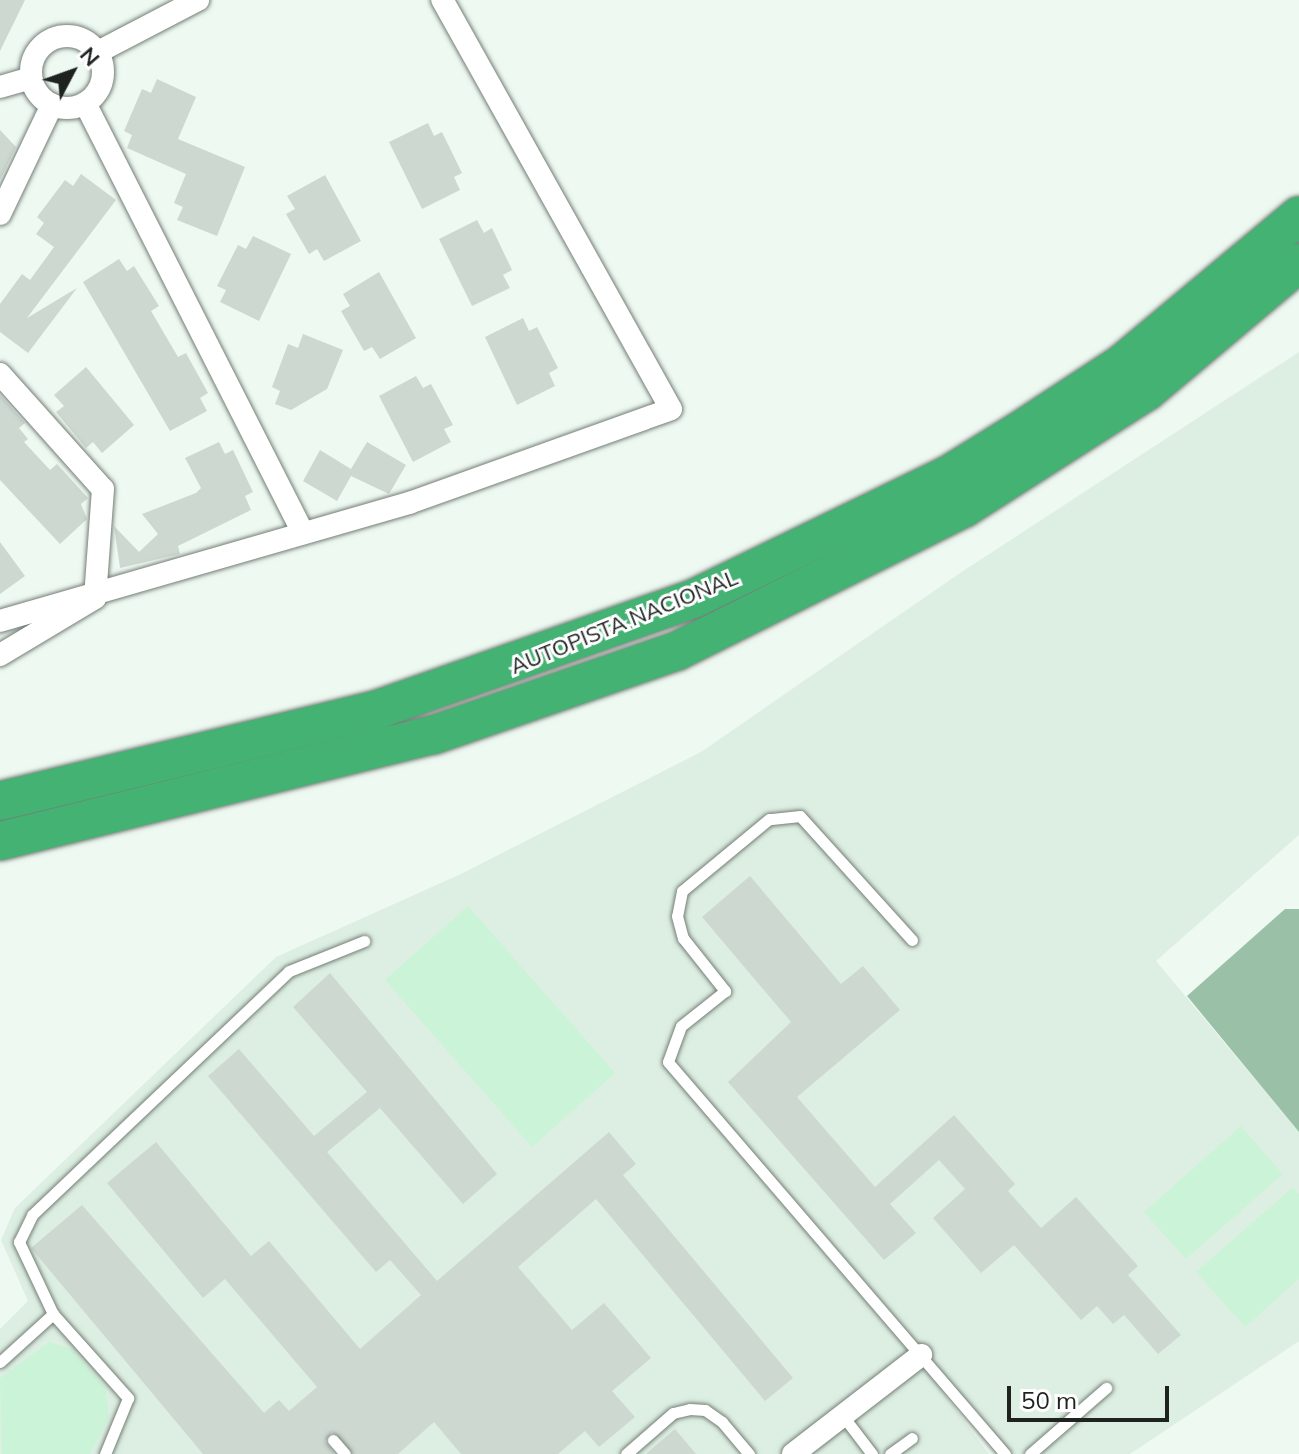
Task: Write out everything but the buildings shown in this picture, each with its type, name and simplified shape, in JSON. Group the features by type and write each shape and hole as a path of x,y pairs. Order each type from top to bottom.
{"highway":[{"name":"AUTOPISTA NACIONAL","path":"0,801 379,709 693,599 989,450 1122,364 1299,216"},
{"name":"AUTOPISTA NACIONAL","path":"0,841 433,735 677,651 964,508 1147,391 1299,263"}],"street":[{"path":"98,52 198,0"},
{"path":"0,621 95,598 409,503 671,409 442,0"},
{"path":"52,105 31,78 35,53 54,37 78,37 98,52 103,75 85,103"},
{"path":"0,87 31,78"},
{"path":"85,103 303,533"},
{"path":"52,105 85,103"},
{"path":"0,214 52,105"},
{"path":"0,374 103,489 95,598"},
{"path":"0,655 95,598"},
{"path":"793,1454 921,1355"}],"lane":[{"path":"912,940 800,816 769,819 682,891 677,916 683,938 725,991 681,1026 668,1062 1005,1454"},
{"path":"105,1454 128,1398 53,1314 19,1242 32,1215 289,971 364,941"},
{"path":"0,1362 53,1314"},
{"path":"1030,1454 1106,1388"},
{"path":"626,1454 673,1413 690,1409 705,1410 722,1422 749,1454"},
{"path":"843,1416 872,1454"},
{"path":"890,1454 912,1438"},
{"path":"333,1440 345,1454"}],"shaded area":[{"path":"1299,352 1299,835 1156,961 1299,1132 1299,1341 1130,1454 1002,1454 939,1387 989,1454 0,1454 0,1329 28,1301 1,1240 15,1208 276,957 463,873 701,752 963,571"}],"green space":[{"path":"468,906 615,1073 532,1147 385,980"},
{"path":"1285,909 1299,909 1299,1132 1187,996"},
{"path":"1241,1126 1283,1174 1186,1259 1144,1212"},
{"path":"1293,1187 1299,1194 1299,1279 1245,1327 1196,1272"},
{"path":"49,1342 72,1349 105,1387 109,1417 90,1454 2,1454 0,1378"}]}
